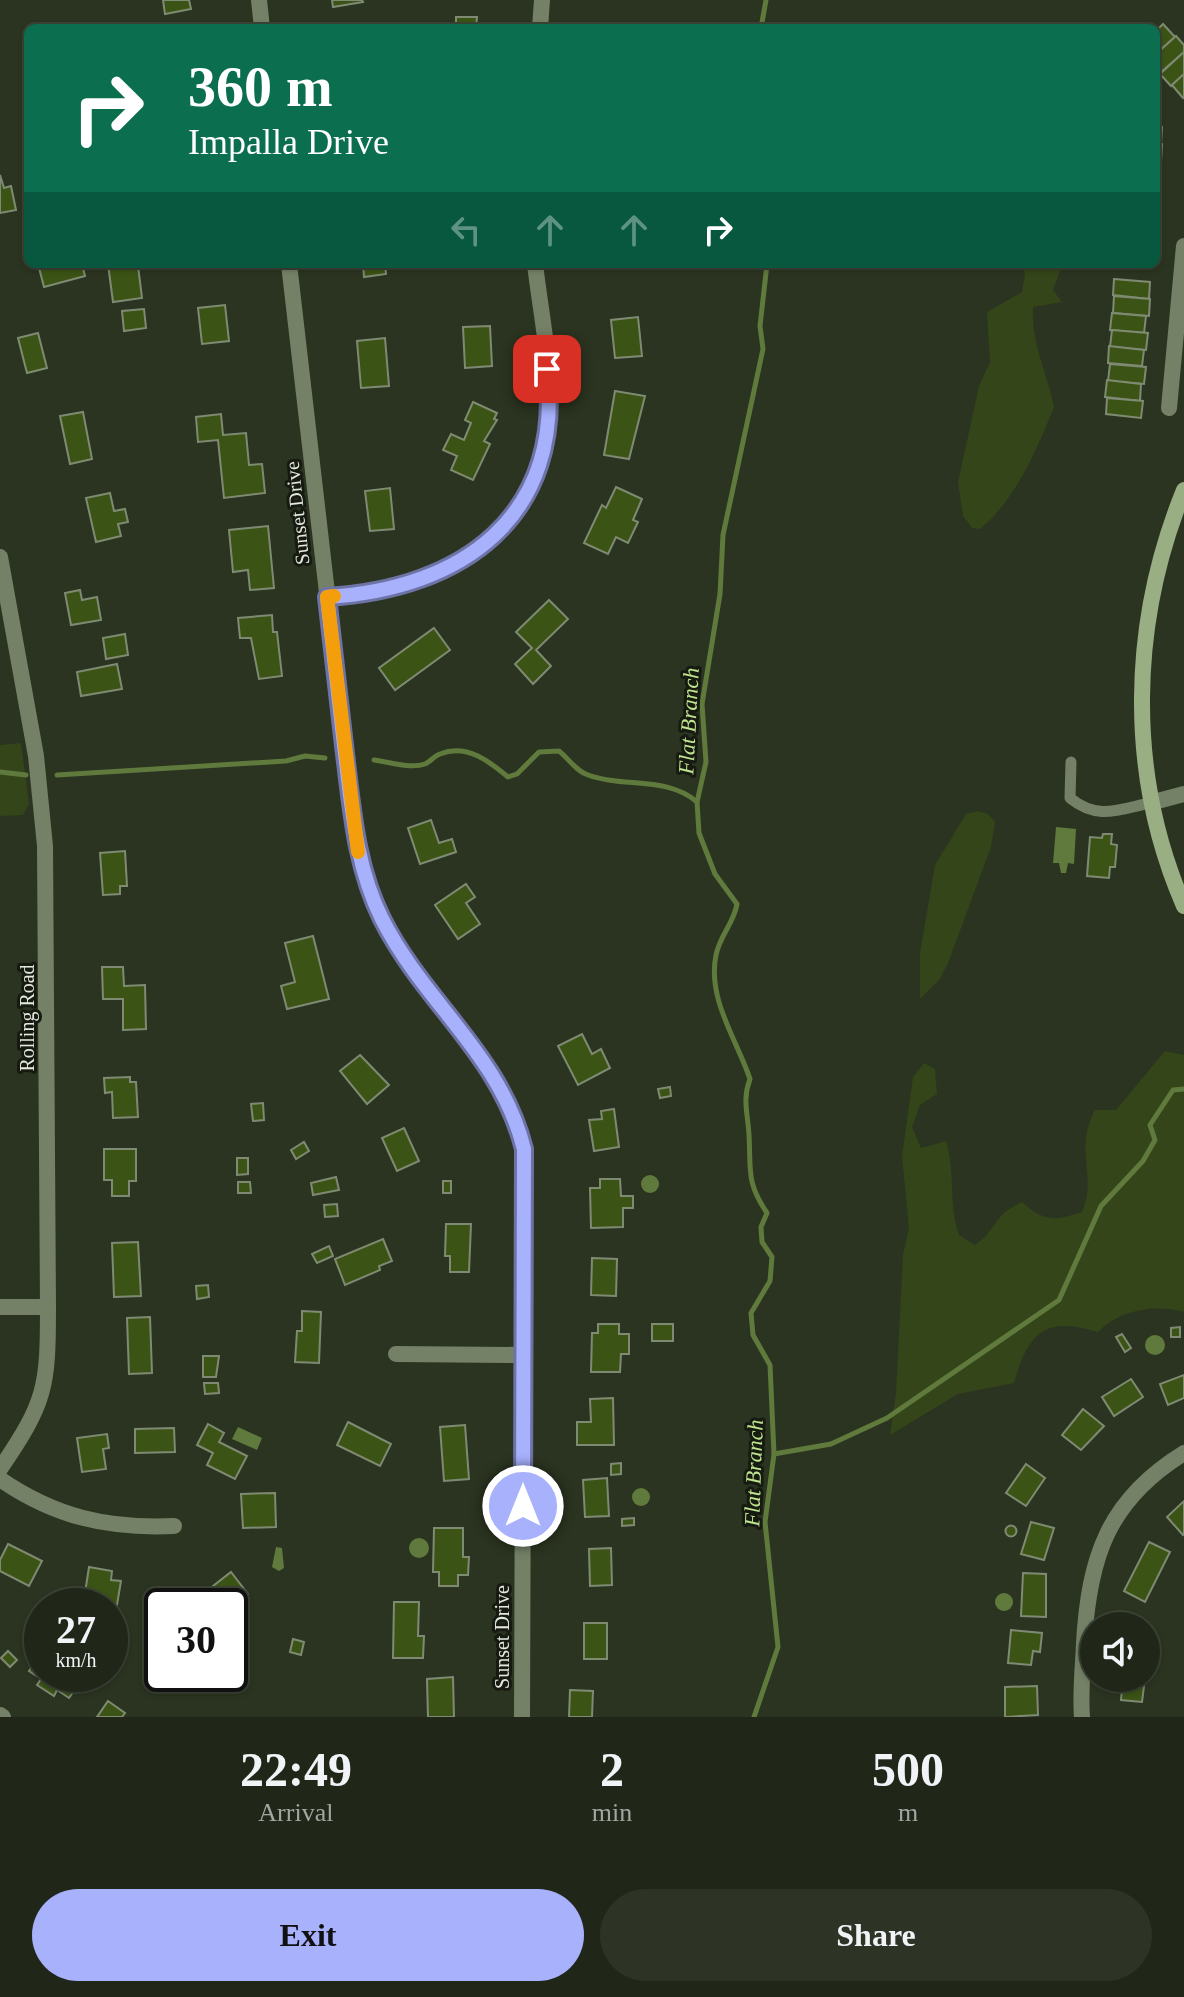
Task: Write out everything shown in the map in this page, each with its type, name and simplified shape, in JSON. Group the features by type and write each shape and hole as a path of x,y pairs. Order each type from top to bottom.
{"street":[{"path":"259,0 262,24"},
{"path":"540,24 542,0"},
{"path":"1169,408 1184,246"},
{"name":"Sunset Drive","path":"289,268 354,826 372,897 404,955 490,1068 517,1121 526,1167 522,1717"},
{"path":"327,597 383,590 454,565 495,536 524,502 544,454 549,425 550,396 535,268"},
{"path":"1184,490 1166,535 1146,624 1141,710 1150,803 1165,858 1184,906"},
{"name":"Rolling Road","path":"0,557 36,756 45,846 48,1307 48,1375 44,1392 24,1434 0,1469"},
{"path":"1150,803 1184,794"},
{"path":"0,1307 48,1307"},
{"path":"396,1354 524,1355"},
{"path":"1082,1717 1092,1571 1107,1531 1139,1485 1184,1453"},
{"path":"0,1479 52,1509 83,1520 137,1528 174,1526"}],"lane":[{"path":"1071,762 1070,798 1085,810 1109,812 1150,803"}],"shaded area":[{"path":"1023,268 1061,268 1053,290 1062,302 1033,307 1037,345 1054,407 1032,457 1004,504 980,529 972,528 963,516 958,482 979,386 990,362 987,312 1022,292 1025,274"},
{"path":"21,743 29,804 23,815 0,816 0,745"},
{"path":"978,811 988,814 995,822 991,847 948,963 940,979 920,999 920,953 935,865 966,814"},
{"path":"1056,827 1076,829 1074,864 1068,863 1066,873 1061,873 1059,863 1053,863"},
{"path":"1165,1051 1184,1055 1184,1312 1161,1309 1138,1311 1116,1318 1098,1332 1080,1327 1052,1327 1033,1340 1014,1383 958,1394 890,1435 896,1393 903,1255 909,1228 902,1156 913,1077 924,1063 935,1069 937,1094 920,1105 912,1127 921,1148 946,1141 959,1235 975,1245 1005,1212 1022,1202 1050,1218 1082,1212 1088,1186 1086,1138 1095,1110 1116,1110"},
{"path":"646,1175 654,1175 659,1184 657,1191 646,1193 641,1188 641,1180"},
{"path":"1155,1335 1162,1338 1165,1345 1162,1352 1155,1355 1148,1352 1145,1345 1148,1338"},
{"path":"238,1427 262,1438 257,1450 232,1439"},
{"path":"637,1488 645,1488 650,1497 648,1504 637,1506 632,1501 632,1493"},
{"path":"419,1538 426,1541 429,1548 426,1555 419,1558 412,1555 409,1548 412,1541"},
{"path":"276,1547 282,1548 284,1568 279,1571 272,1567"},
{"path":"1000,1593 1008,1593 1013,1602 1011,1609 1000,1611 995,1606 995,1598"}],"building":[{"path":"163,0 189,0 191,9 165,14"},
{"path":"332,0 362,0 363,2 333,7"},
{"path":"456,17 477,17 476,24 456,24"},
{"path":"1163,24 1175,37 1160,50 1160,27"},
{"path":"1176,36 1184,45 1184,52 1160,73 1160,50"},
{"path":"1184,52 1184,74 1171,86 1160,74"},
{"path":"1184,74 1184,97 1183,98 1172,85"},
{"path":"0,175 4,188 11,186 16,210 0,213"},
{"path":"39,268 83,268 85,276 44,287"},
{"path":"109,268 138,268 142,298 113,302"},
{"path":"363,268 385,268 386,274 364,277"},
{"path":"1114,279 1150,282 1149,299 1113,295"},
{"path":"1114,296 1150,299 1149,316 1113,313"},
{"path":"225,305 229,341 202,344 198,308"},
{"path":"144,309 146,328 124,331 122,311"},
{"path":"1112,313 1146,316 1144,333 1110,330"},
{"path":"638,317 642,356 615,358 611,320"},
{"path":"490,326 492,366 465,368 463,327"},
{"path":"1112,330 1148,333 1146,350 1110,347"},
{"path":"38,333 47,368 27,373 18,338"},
{"path":"385,338 389,386 361,388 357,341"},
{"path":"1109,346 1144,350 1142,366 1108,363"},
{"path":"1110,364 1146,367 1144,384 1108,381"},
{"path":"1107,380 1141,384 1140,401 1105,397"},
{"path":"615,391 645,396 629,459 604,455"},
{"path":"1107,398 1143,401 1141,418 1106,414"},
{"path":"473,402 497,413 494,419 497,420 484,441 490,444 473,480 451,470 457,456 443,450 451,434 464,440 471,423 465,420"},
{"path":"83,412 92,459 70,464 60,416"},
{"path":"221,414 223,435 246,433 249,465 262,464 265,493 224,498 218,440 198,442 196,417"},
{"path":"616,487 642,499 633,520 638,522 628,543 616,537 608,554 584,543 602,505 606,508"},
{"path":"390,488 394,529 370,531 365,491"},
{"path":"110,493 114,511 125,509 128,522 118,524 121,536 96,542 86,498"},
{"path":"268,526 274,588 250,590 248,570 233,572 229,530"},
{"path":"80,590 82,600 97,597 101,620 71,625 65,593"},
{"path":"549,600 568,619 536,650 551,666 533,684 515,664 532,648 516,632"},
{"path":"272,615 282,676 259,679 251,638 240,638 238,618"},
{"path":"434,628 450,650 395,690 379,668"},
{"path":"125,634 128,655 106,659 103,638"},
{"path":"117,664 122,689 81,696 77,672"},
{"path":"431,820 439,843 452,839 456,852 420,864 408,828"},
{"path":"1103,834 1112,834 1111,844 1117,845 1115,867 1110,867 1109,878 1087,876 1090,837 1102,838"},
{"path":"125,851 127,886 120,886 120,894 103,895 100,853"},
{"path":"466,884 475,897 466,903 480,924 458,939 435,905"},
{"path":"313,936 329,999 287,1009 281,986 295,982 285,943"},
{"path":"102,967 123,967 124,986 145,985 146,1029 123,1030 123,999 103,999"},
{"path":"582,1034 592,1054 601,1049 610,1068 578,1085 558,1046"},
{"path":"360,1055 389,1085 367,1104 340,1071"},
{"path":"130,1077 130,1082 136,1082 138,1117 113,1118 112,1092 105,1093 104,1078"},
{"path":"670,1087 671,1096 660,1098 658,1089"},
{"path":"263,1103 264,1120 253,1121 251,1104"},
{"path":"614,1109 619,1147 594,1151 589,1120 602,1119 601,1111"},
{"path":"404,1128 419,1161 397,1171 382,1138"},
{"path":"304,1142 309,1151 296,1159 291,1150"},
{"path":"104,1149 136,1149 136,1181 129,1181 129,1196 112,1196 112,1180 104,1180"},
{"path":"237,1158 248,1158 248,1174 237,1175"},
{"path":"336,1177 339,1190 313,1195 311,1183"},
{"path":"600,1179 620,1179 621,1196 633,1196 633,1208 623,1208 623,1227 591,1228 590,1188 600,1188"},
{"path":"443,1181 451,1181 451,1193 443,1193"},
{"path":"238,1182 250,1182 251,1193 238,1193"},
{"path":"337,1204 338,1216 325,1217 324,1205"},
{"path":"446,1224 471,1224 469,1272 450,1272 450,1256 445,1256"},
{"path":"383,1239 392,1261 379,1266 380,1270 345,1285 335,1259"},
{"path":"138,1242 141,1296 114,1297 112,1243"},
{"path":"329,1246 333,1256 317,1263 312,1254"},
{"path":"592,1258 617,1259 616,1296 591,1295"},
{"path":"208,1285 209,1297 197,1299 196,1286"},
{"path":"302,1311 321,1312 319,1363 295,1362 297,1331 302,1331"},
{"path":"150,1317 152,1373 129,1374 127,1318"},
{"path":"598,1324 619,1324 619,1334 629,1334 629,1354 621,1354 620,1372 591,1372 592,1333 598,1333"},
{"path":"652,1324 673,1324 673,1341 652,1341"},
{"path":"1180,1327 1180,1337 1171,1337 1171,1328"},
{"path":"1122,1334 1131,1348 1125,1352 1116,1337"},
{"path":"203,1356 219,1356 216,1377 203,1377"},
{"path":"1184,1375 1184,1398 1168,1405 1160,1384"},
{"path":"1131,1379 1143,1397 1114,1416 1102,1397"},
{"path":"204,1383 218,1383 219,1393 205,1394"},
{"path":"613,1398 614,1445 577,1445 577,1422 591,1422 590,1399"},
{"path":"1083,1409 1104,1426 1081,1450 1062,1435"},
{"path":"348,1422 391,1444 380,1466 337,1445"},
{"path":"208,1424 224,1433 219,1442 247,1456 235,1479 207,1465 213,1453 197,1445"},
{"path":"465,1425 469,1479 444,1481 440,1427"},
{"path":"174,1428 175,1452 135,1453 135,1429"},
{"path":"107,1434 109,1448 103,1449 106,1469 82,1472 77,1438"},
{"path":"621,1463 621,1474 611,1475 611,1464"},
{"path":"1026,1464 1045,1478 1026,1506 1006,1493"},
{"path":"607,1478 609,1516 585,1517 583,1480"},
{"path":"275,1493 276,1527 243,1528 241,1494"},
{"path":"1184,1501 1184,1534 1183,1535 1167,1517"},
{"path":"634,1518 634,1525 622,1526 622,1519"},
{"path":"1031,1522 1054,1528 1044,1560 1021,1554"},
{"path":"1011,1526 1016,1531 1011,1536 1006,1531"},
{"path":"434,1528 463,1528 463,1557 469,1557 468,1575 458,1575 458,1586 439,1586 439,1572 433,1572"},
{"path":"1149,1542 1170,1552 1145,1602 1124,1591"},
{"path":"8,1544 42,1561 29,1586 0,1571 0,1560"},
{"path":"611,1548 612,1585 590,1586 589,1549"},
{"path":"89,1567 112,1571 111,1580 121,1581 120,1588 86,1588"},
{"path":"231,1572 243,1588 211,1588"},
{"path":"1023,1573 1046,1574 1046,1617 1021,1616"},
{"path":"394,1602 419,1602 418,1636 424,1636 423,1658 393,1658"},
{"path":"584,1623 607,1623 607,1659 584,1659"},
{"path":"1011,1630 1042,1633 1040,1652 1033,1651 1031,1665 1008,1663"},
{"path":"293,1639 304,1642 301,1655 290,1652"},
{"path":"8,1651 17,1660 10,1667 1,1658"},
{"path":"453,1677 454,1717 428,1717 427,1679"},
{"path":"1037,1686 1038,1715 1005,1717 1005,1687"},
{"path":"570,1690 593,1691 592,1717 569,1717"},
{"path":"1122,1692 1143,1692 1142,1702 1121,1700"},
{"path":"108,1701 125,1713 122,1717 97,1717"}],"waterway":[{"name":"Flat Branch","path":"762,24 766,0"},
{"name":"Flat Branch","path":"754,1717 778,1647 765,1522 774,1454 770,1365 753,1335 751,1313 770,1281 772,1257 762,1242 761,1227 767,1213 751,1176 746,1100 750,1079 719,1003 714,971 716,955 737,904 715,874 699,833 697,802 706,762 702,704 720,594 723,535 763,349 760,326 767,268"},
{"path":"374,760 419,765 450,751 469,752 486,760 508,777 517,774 539,752 559,751 588,775 659,785 685,794 697,802"},
{"path":"57,775 286,761 305,756 325,758"},
{"path":"0,772 26,775"},
{"path":"774,1454 831,1444 887,1418 1059,1300 1101,1206 1143,1161 1155,1140 1150,1125 1173,1090 1184,1089"}],"slow traffic":[{"path":"334,596 327,597 358,852"}],"route":[{"path":"523,1506 524,1149 505,1093 490,1068 429,992 404,955 384,923 364,876 354,826 327,597 383,590 420,580 478,551 495,536 524,502 544,454 549,425 547,369"}]}
